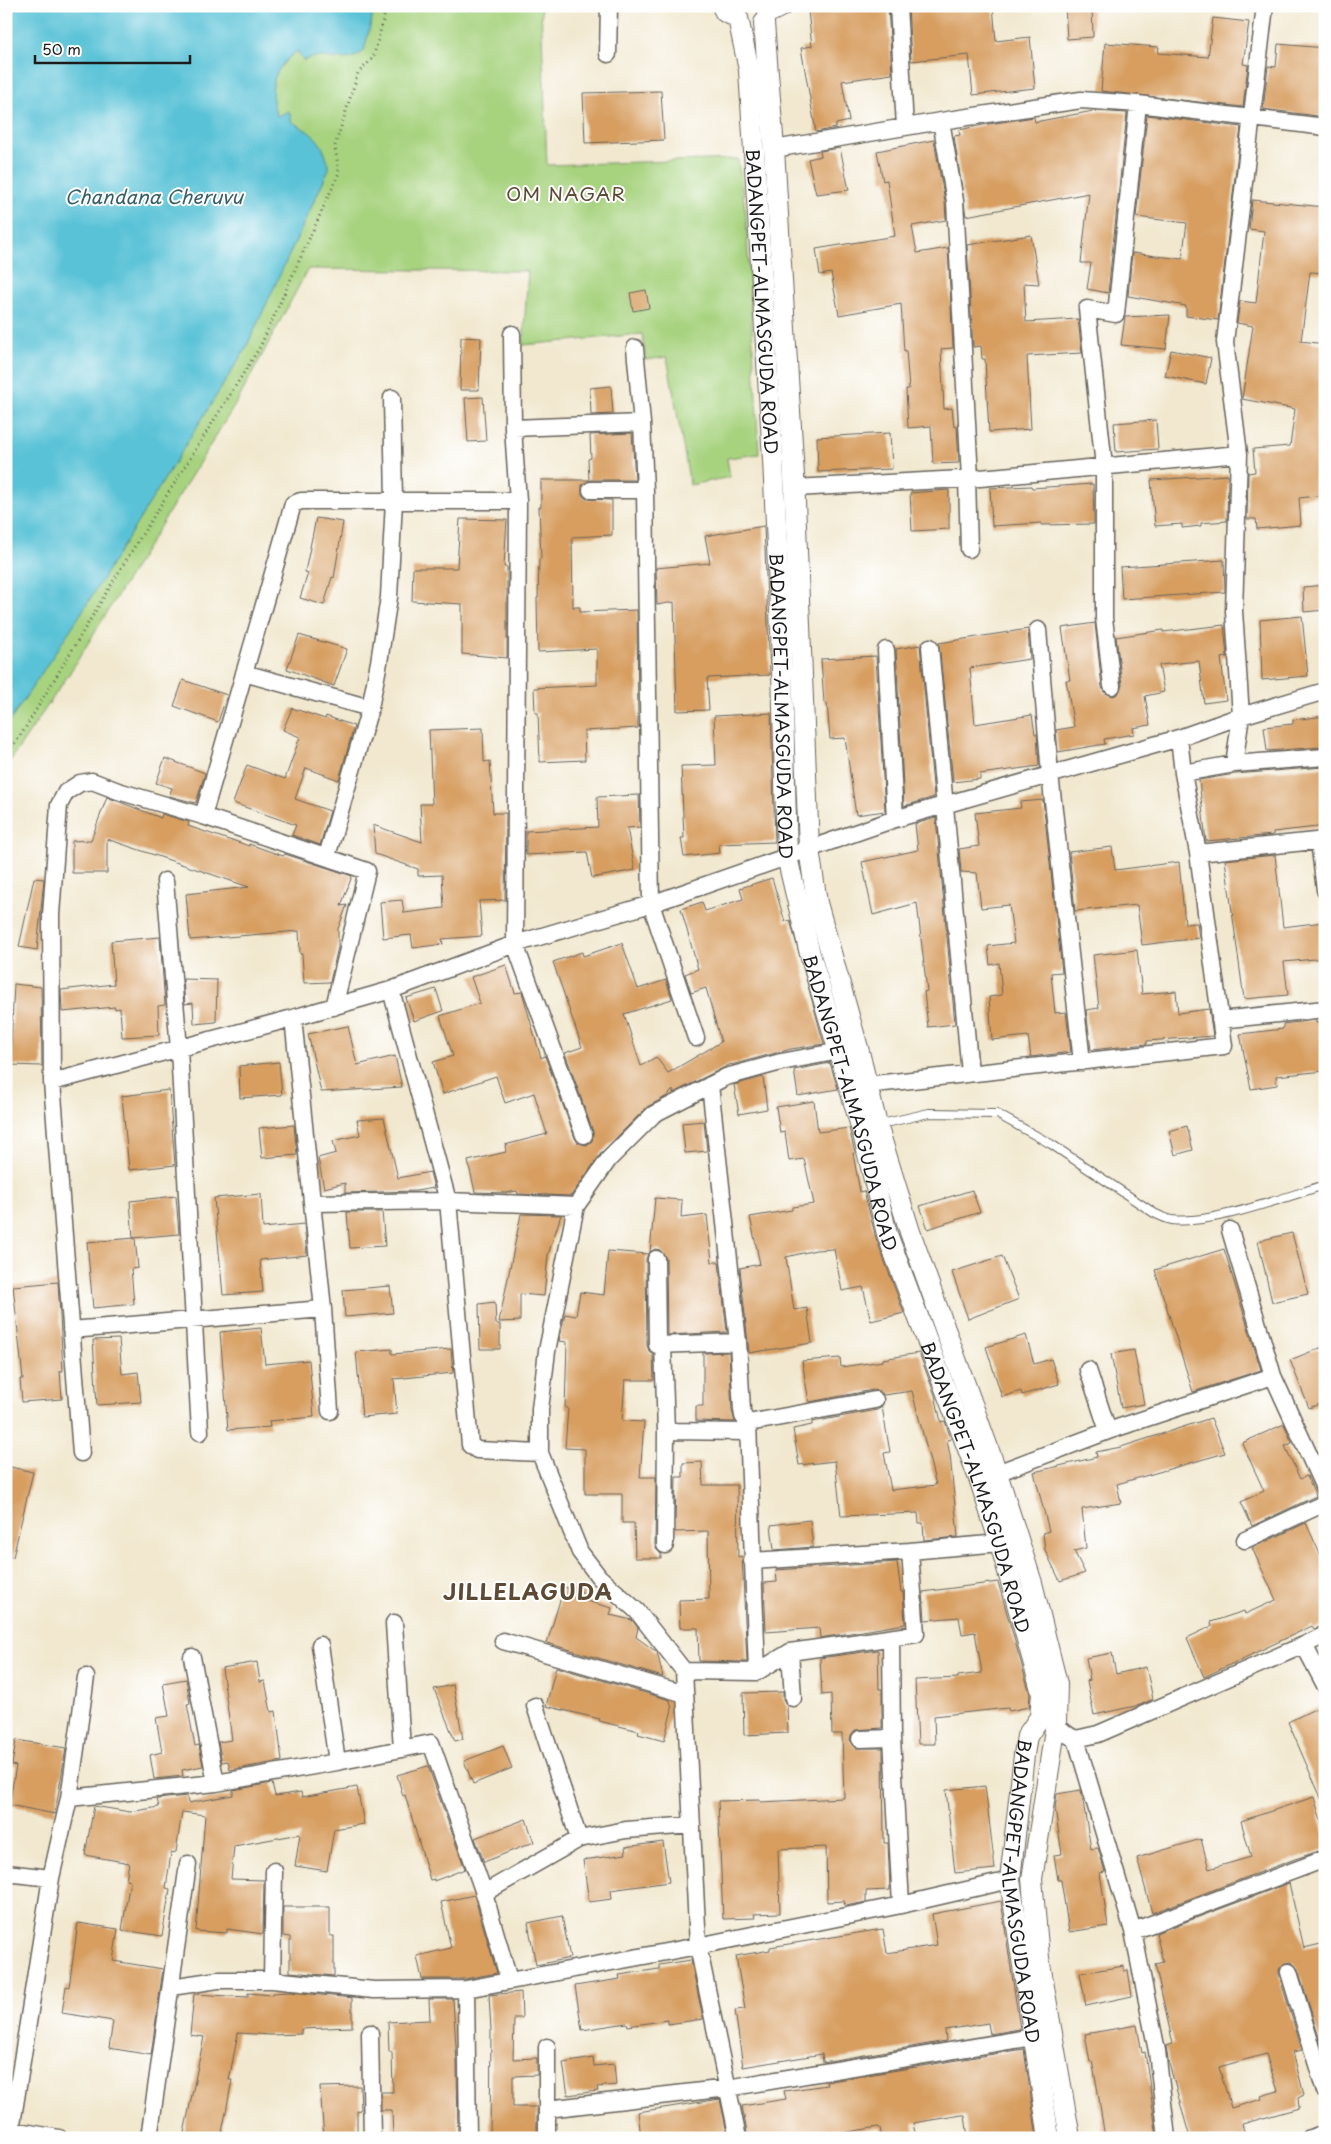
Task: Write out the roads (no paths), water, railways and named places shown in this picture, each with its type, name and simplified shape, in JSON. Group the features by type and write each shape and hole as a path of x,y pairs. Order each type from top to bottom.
{"street":[{"path":"608,54 609,6"},
{"path":"898,6 905,127"},
{"path":"1234,764 1241,716 1234,611 1239,454 1225,342 1265,6"},
{"path":"732,10 741,23 750,27 760,26 769,18"},
{"name":"BADANGPET-ALMASGUDA ROAD","path":"732,10 743,39 749,70 773,459 781,642 787,857 810,954 862,1130 887,1234 947,1390 1000,1543 1048,1720"},
{"name":"BADANGPET-ALMASGUDA ROAD","path":"769,18 774,149 795,488 809,849 817,903 858,1048 866,1085 910,1232 997,1473 1032,1583 1057,1684 1048,1720 1032,1879 1039,1958 1070,2138"},
{"path":"774,149 1081,100 1138,104 1325,127"},
{"path":"1112,686 1104,618 1104,466 1087,309 1116,314 1138,104"},
{"path":"941,121 955,201 970,549"},
{"path":"512,334 513,428 518,501 515,944 584,1135"},
{"path":"635,348 642,423 645,490 651,904 696,1038"},
{"path":"327,856 370,708 389,597 394,501 392,398"},
{"path":"513,428 642,423"},
{"path":"795,488 968,478 1239,454"},
{"path":"591,490 645,490"},
{"path":"203,816 293,504 301,501 518,501"},
{"path":"1038,630 1050,774 1082,1062"},
{"path":"930,647 970,1073"},
{"path":"886,650 895,819"},
{"path":"244,674 370,708"},
{"path":"52,1082 391,990 515,944 651,904 895,819 945,807 1050,774 1179,738 1241,716 1325,691"},
{"path":"866,1085 1224,1046 1198,853 1183,773 1179,738"},
{"path":"1183,773 1234,764 1325,757"},
{"path":"81,1453 52,1082 52,891 59,805 66,792 80,782 92,780 118,791 203,816 327,856 367,871 334,1007"},
{"path":"1198,853 1322,840 1325,890"},
{"path":"165,880 179,1049 200,1432"},
{"path":"391,990 448,1201 470,1445 477,1450 540,1453"},
{"path":"1220,1020 1325,1008"},
{"path":"293,1018 323,1309 330,1411"},
{"path":"738,2138 698,1946 684,1671 637,1611 599,1577 580,1552 540,1453 540,1409 547,1351 576,1206 609,1159 654,1114 726,1077 840,1051"},
{"path":"710,1085 738,1342 742,1410 748,1427 757,1672"},
{"path":"312,1203 448,1201 576,1206"},
{"path":"1230,1230 1273,1376 1325,1490"},
{"path":"656,1259 657,1346 738,1342"},
{"path":"71,1330 323,1309"},
{"path":"663,1345 666,1431 665,1545"},
{"path":"1088,1370 1108,1431"},
{"path":"997,1473 1108,1431 1273,1376"},
{"path":"666,1431 748,1427 876,1400"},
{"path":"1245,1540 1325,1503"},
{"path":"752,1561 1000,1543"},
{"path":"684,1671 757,1672 790,1652 916,1634 910,1550"},
{"path":"394,1624 402,1748"},
{"path":"1048,1720 1066,1736 1076,1739 1098,1734 1325,1635"},
{"path":"891,1638 892,1738 901,1905"},
{"path":"504,1641 685,1694"},
{"path":"320,1645 337,1762"},
{"path":"1304,1645 1325,1686"},
{"path":"790,1652 793,1698"},
{"path":"192,1658 216,1783"},
{"path":"59,2138 9,2130 51,1878 69,1798 86,1677"},
{"path":"535,1706 579,1840"},
{"name":"BADANGPET-ALMASGUDA ROAD","path":"1048,1720 1028,1736 1010,1880 1049,2138"},
{"path":"860,1739 892,1738"},
{"path":"1076,1739 1133,1931 1157,2051 1167,2138"},
{"path":"69,1798 216,1783 431,1743 484,1893 509,1980"},
{"path":"484,1893 579,1840 626,1830 692,1824"},
{"path":"1133,1931 1325,1859"},
{"path":"149,2138 188,1864"},
{"path":"272,1980 274,1871"},
{"path":"6,1873 51,1878"},
{"path":"171,1987 218,1980 272,1980 374,1990 466,1989 698,1946 901,1905 1010,1880"},
{"path":"1289,1972 1325,2091"},
{"path":"466,1989 468,2138"},
{"path":"370,2033 372,2138"},
{"path":"547,2109 728,2088 1033,2037"},
{"path":"547,2047 548,2138"},
{"path":"1310,2138 1325,2133"}],"lane":[{"path":"878,1125 929,1112 997,1114 1050,1144 1154,1213 1170,1220 1191,1221 1226,1214 1325,1185"},
{"path":"1226,1214 1230,1230"}],"water":[{"name":"Chandana Cheruvu","path":"6,6 375,6 364,51 355,57 341,59 315,57 304,61 297,51 277,72 274,79 273,96 277,116 289,111 292,122 318,140 329,169 246,348 80,615 6,727"}],"district":[{"name":"OM NAGAR","path":"566,193"},
{"name":"JILLELAGUDA","path":"528,1590"}]}
